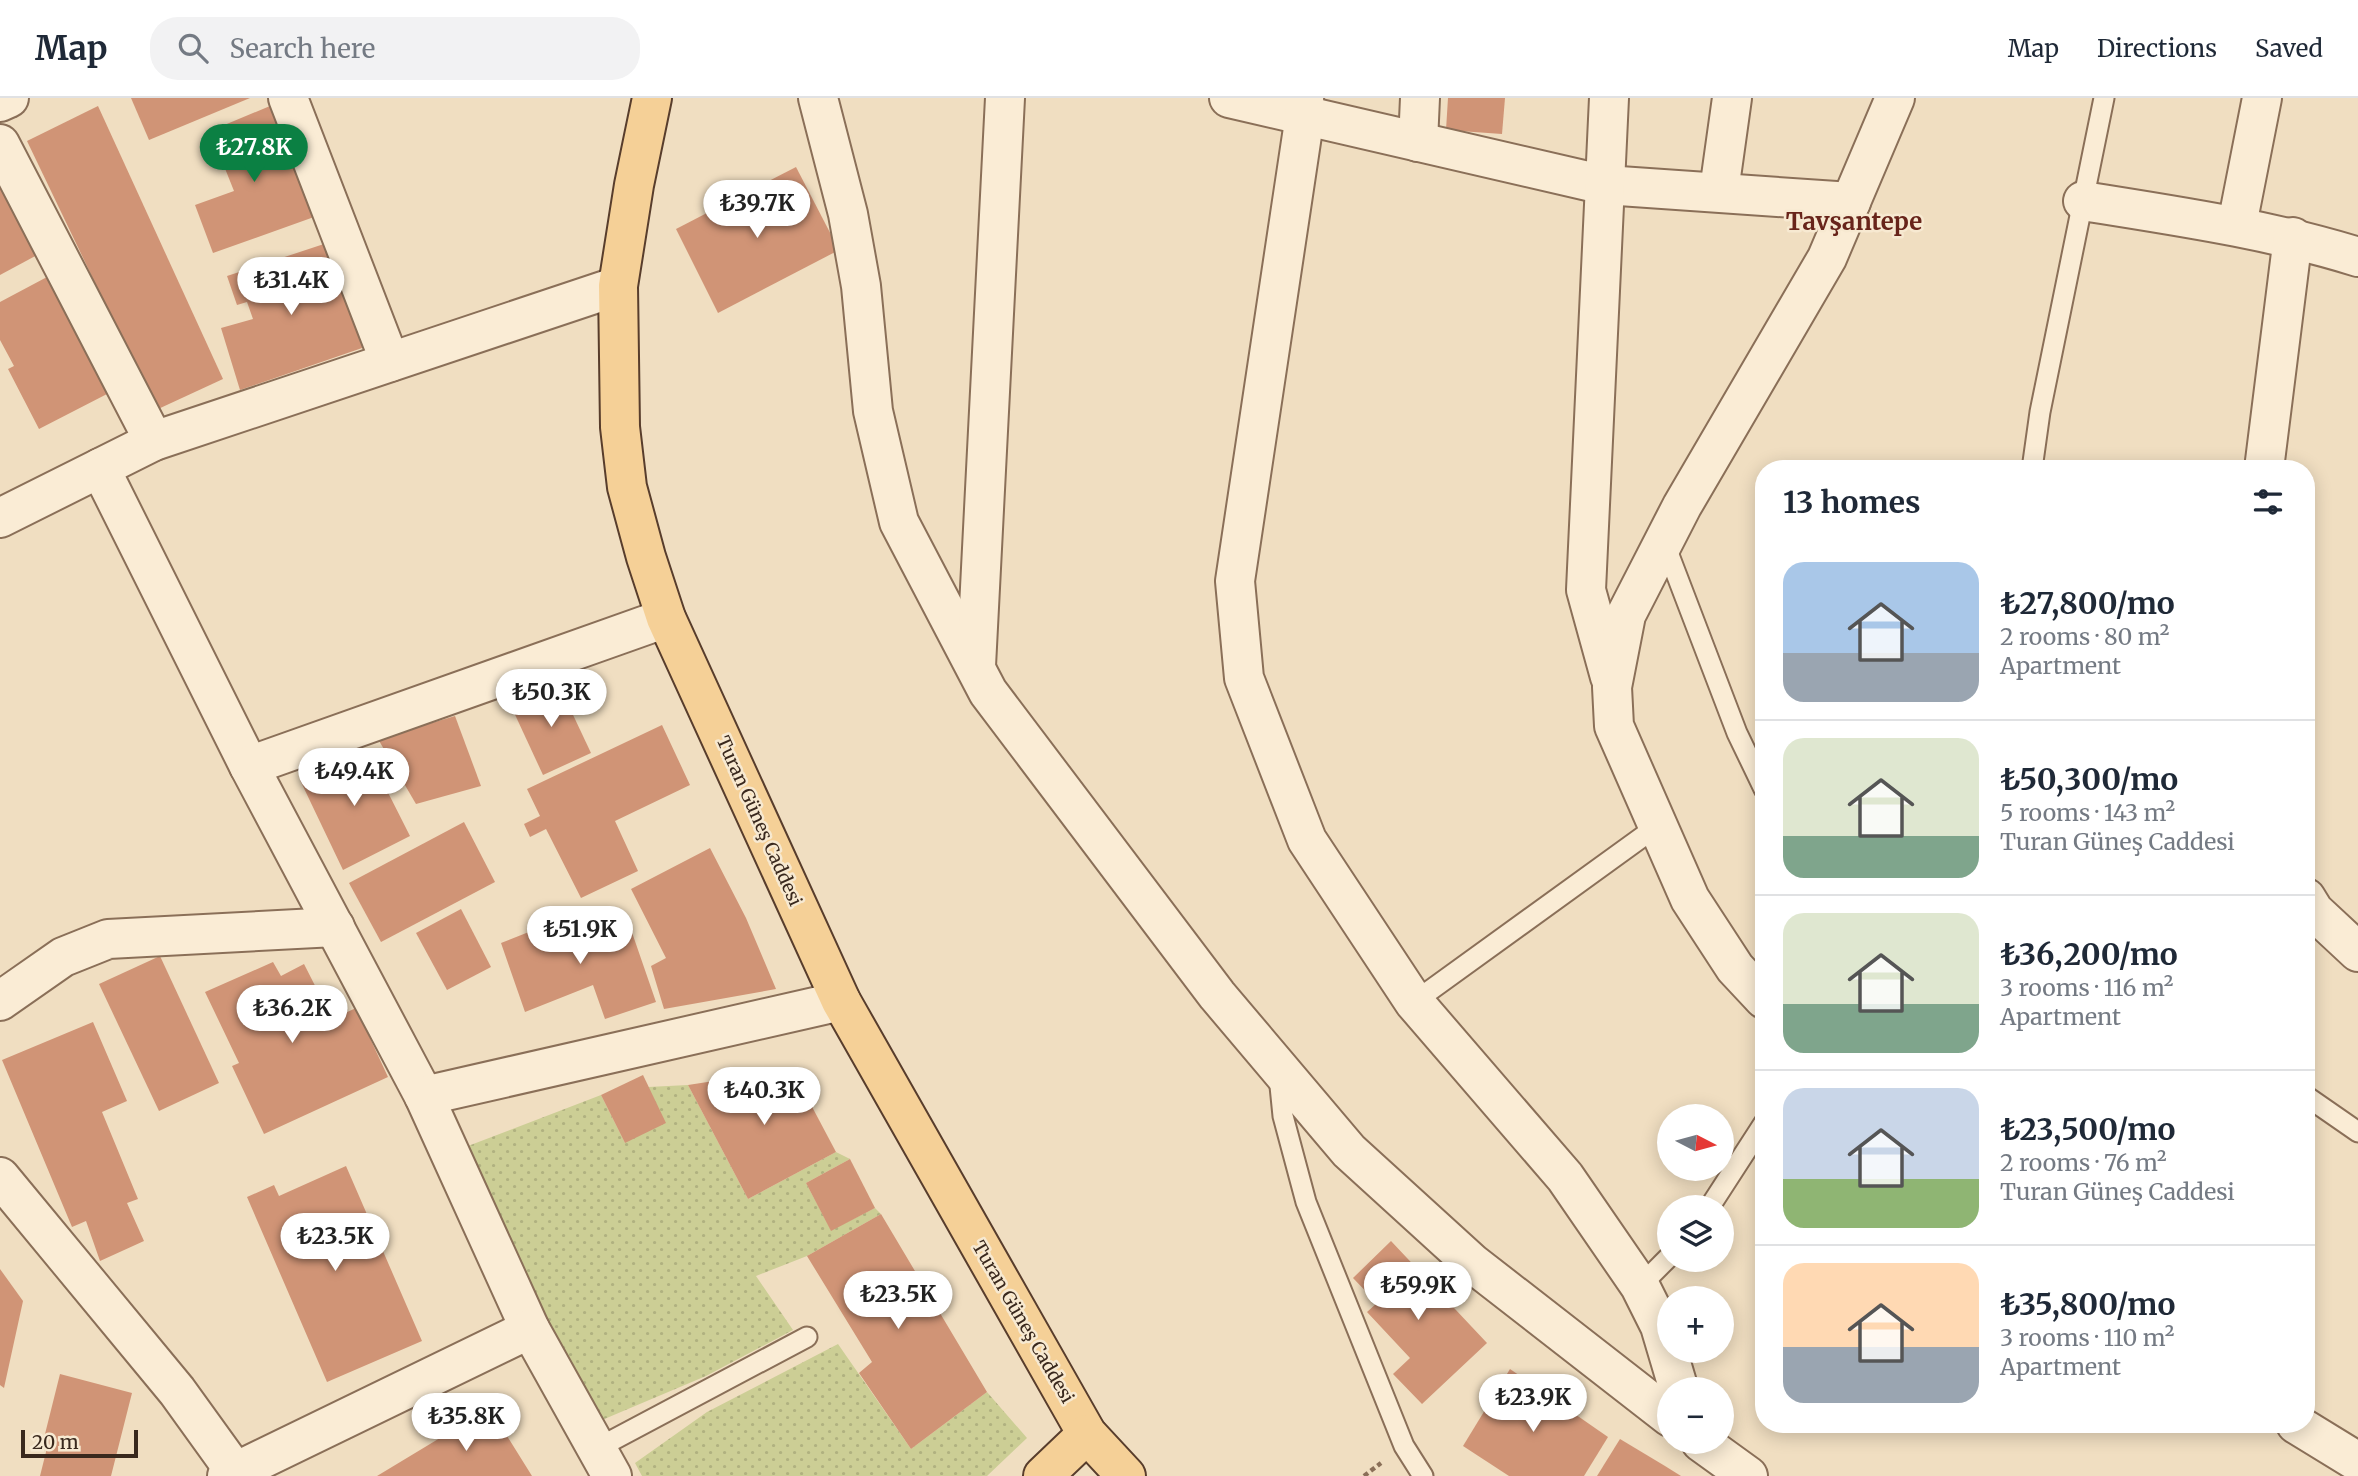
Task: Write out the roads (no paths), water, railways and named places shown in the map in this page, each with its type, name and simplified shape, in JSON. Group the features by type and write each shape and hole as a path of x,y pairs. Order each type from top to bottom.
{"main road":[{"name":"Turan Güneş Caddesi","path":"652,98 634,185 618,286 620,426 627,487 666,618 841,1001 1087,1434 1126,1476"},
{"path":"1043,1476 1087,1434"}],"street":[{"path":"0,102 9,98"},
{"path":"288,98 390,362"},
{"path":"818,98 848,214 861,286 873,411 899,522 988,692 1192,962 1349,1151 1472,1263 1657,1407"},
{"path":"975,668 1005,98"},
{"path":"1229,98 1305,107 1418,142 1605,185 1851,202"},
{"path":"1418,142 1420,98"},
{"path":"1609,98 1586,590 1612,687 1614,726 1656,827 1690,899 1735,968 1755,989"},
{"path":"1719,191 1732,98"},
{"path":"1612,687 1626,615 1664,541 1827,258 1895,98"},
{"path":"2237,225 2262,98"},
{"path":"1305,107 1236,581 1244,678 1307,840 1414,1002 1565,1177 1640,1286 1660,1326 1675,1377"},
{"path":"0,144 154,442"},
{"path":"2083,201 2237,225 2293,237 2358,257"},
{"path":"2265,460 2293,237"},
{"path":"0,518 154,442 618,286"},
{"path":"100,468 249,766 424,1096 530,1329 604,1462"},
{"path":"249,766 666,618"},
{"path":"2315,912 2358,952"},
{"path":"0,1001 63,957 108,939 335,927"},
{"path":"424,1096 841,1001"},
{"path":"0,1177 177,1391 230,1473 530,1329"},
{"path":"2311,1433 2358,1462"},
{"path":"1718,1454 1748,1476"}],"lane":[{"path":"2033,460 2040,412 2104,98"},
{"path":"1664,541 1737,733 1755,770"},
{"path":"1414,1002 1656,827"},
{"path":"1279,1068 1283,1116 1306,1202 1404,1446 1423,1476"},
{"path":"2315,1106 2358,1132"},
{"path":"1717,1195 1755,1137"},
{"path":"1640,1286 1657,1269"},
{"path":"604,1462 807,1337"}],"district":[{"name":"Tavşantepe","path":"1854,222"}]}
